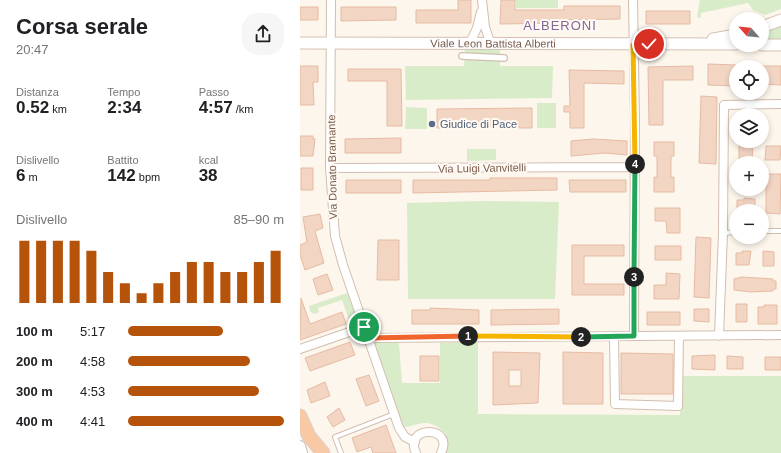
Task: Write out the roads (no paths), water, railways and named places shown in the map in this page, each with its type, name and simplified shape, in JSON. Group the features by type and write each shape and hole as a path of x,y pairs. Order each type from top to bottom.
{"highway":[{"path":"300,416 309,436 323,453"}],"main road":[{"path":"769,24 781,20"},
{"name":"Viale Leon Battista Alberti","path":"686,44 729,36"},
{"name":"Viale Leon Battista Alberti","path":"300,43 490,42 633,45 729,44"},
{"path":"769,45 781,45"}],"street":[{"name":"Via Donato Bramante","path":"331,0 330,168 335,236 343,265 399,428 405,437 415,442"},
{"path":"633,0 635,166 634,336"},
{"path":"482,3 485,27 490,42"},
{"path":"470,43 478,28 482,3"},
{"path":"462,56 504,58"},
{"path":"719,336 723,233 724,105 781,104"},
{"name":"Via Luigi Vanvitelli","path":"330,168 635,166"},
{"path":"300,349 364,327"},
{"path":"368,338 781,335"},
{"path":"614,336 615,404 678,406 679,336"},
{"path":"416,453 415,442 420,434 424,432 433,432 437,434 442,442 441,453"},
{"path":"300,446 302,453"}],"lane":[{"path":"769,232 781,231"},
{"path":"723,233 729,233"},
{"path":"340,453 335,437 394,414"}],"place":[{"name":"Giudice di Pace","path":"432,124"}],"district":[{"name":"ALBERONI","path":"560,25"}]}
